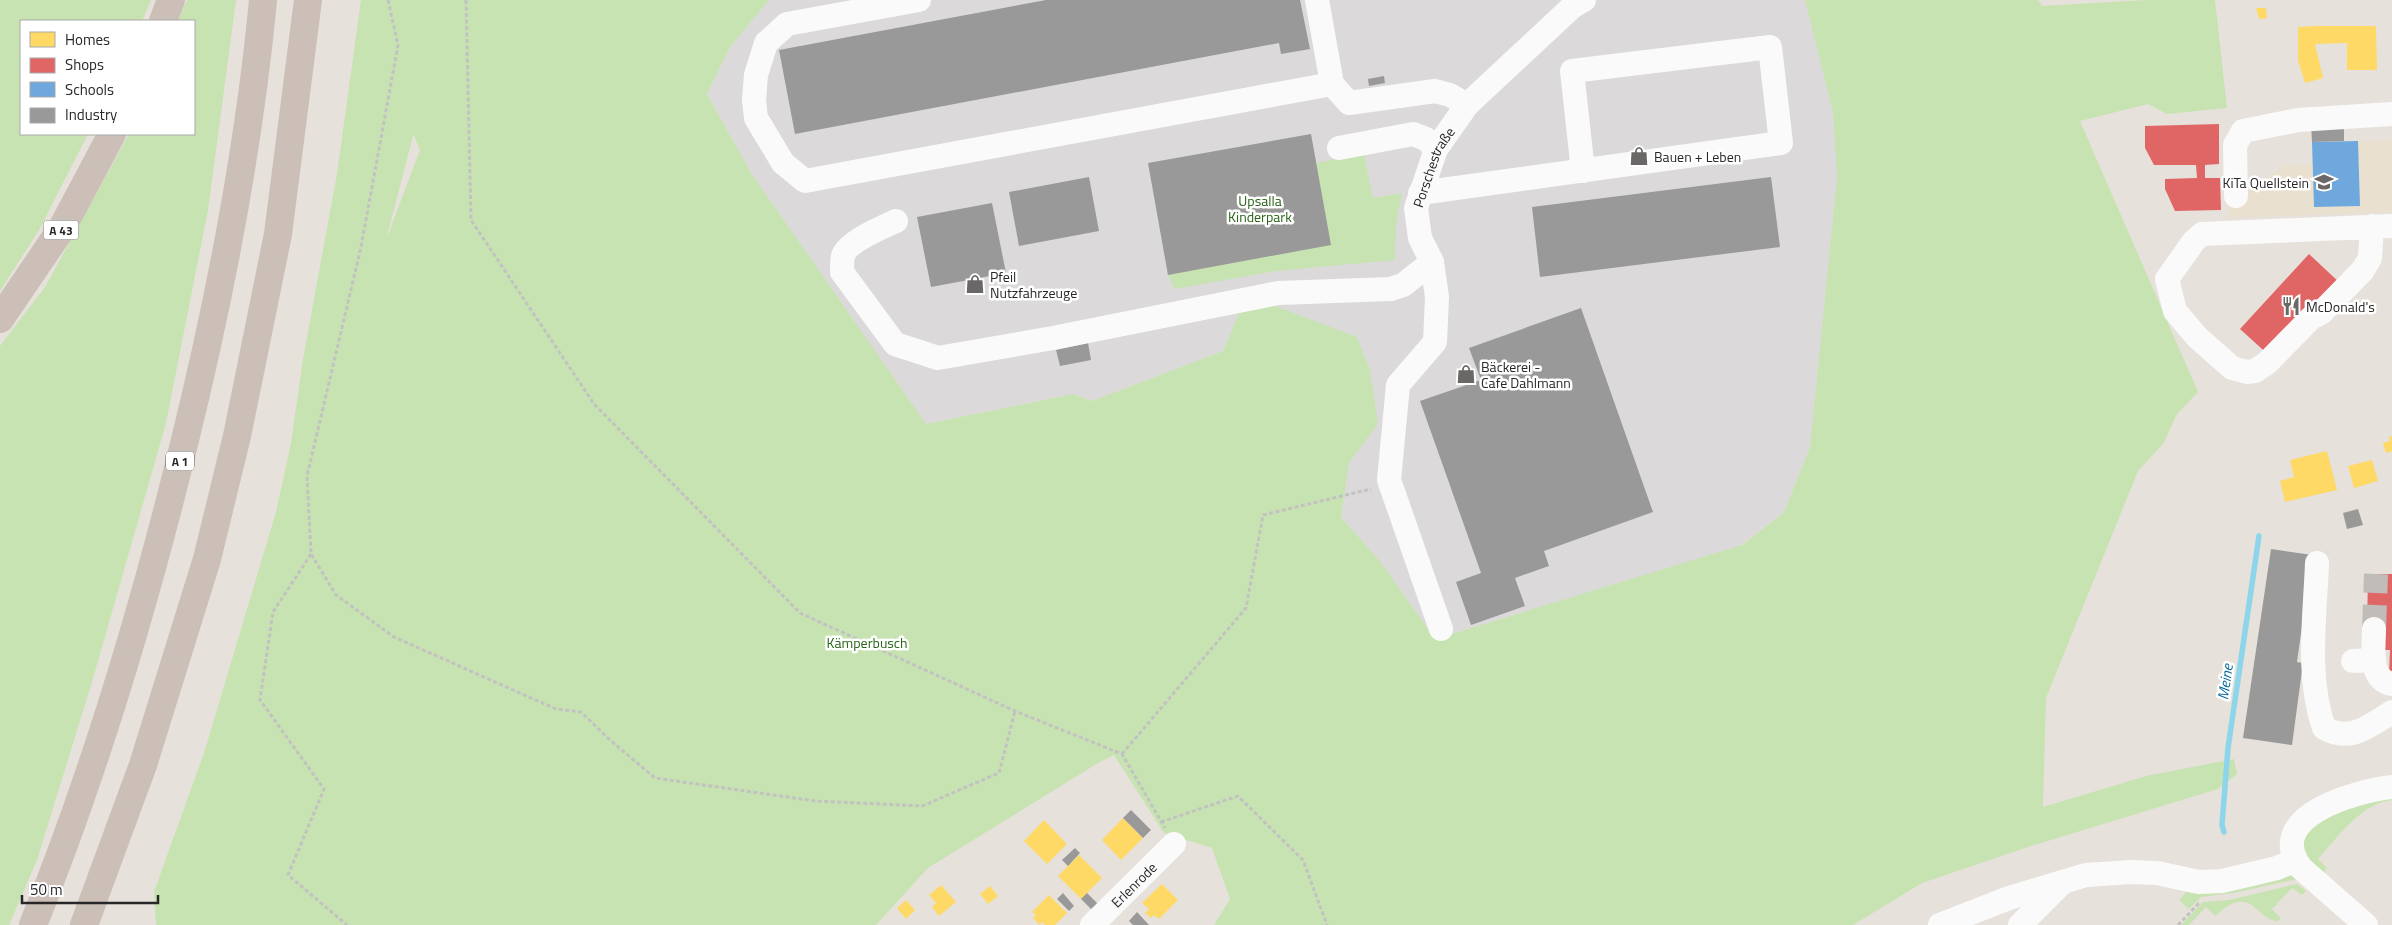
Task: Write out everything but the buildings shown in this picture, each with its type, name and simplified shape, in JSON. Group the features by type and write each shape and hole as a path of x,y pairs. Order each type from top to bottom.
{"highway":[{"path":"163,20 171,0"},
{"name":"A 1","path":"33,925 107,727 156,559 205,358 235,210 263,0"},
{"path":"84,925 143,765 173,672 207,559 237,436 278,234 308,0"},
{"name":"A 43","path":"0,319 62,228 111,135"},
{"path":"91,925 113,847"}],"street":[{"path":"919,0 787,24 766,43 756,75 754,100 756,118 783,163 805,181 1332,84"},
{"path":"1317,0 1332,84 1349,103 1435,91 1450,95 1467,105"},
{"name":"Porschestraße","path":"1441,629 1389,480 1398,385 1435,342 1437,297 1432,262 1420,238 1416,208 1436,149 1467,105 1572,8 1584,0"},
{"path":"1420,193 1584,171 1782,143 1770,47 1572,71 1584,171"},
{"path":"2236,196 2235,145 2243,131 2298,120 2392,114"},
{"path":"1339,148 1413,134 1426,139 1436,149"},
{"path":"896,221 871,233 849,247 844,254 842,272 894,344 938,358 1053,338 1278,294 1390,289 1403,285 1432,262"},
{"path":"2382,226 2370,258 2363,270 2321,312 2311,318 2267,363 2255,371 2232,368 2197,338 2175,311 2167,279 2194,241 2202,234 2253,230 2382,226"},
{"path":"2317,563 2313,661 2320,714 2324,728 2336,734 2361,731 2392,712"},
{"path":"2374,629 2363,660 2378,677 2388,684"},
{"path":"2366,925 2300,868 2294,860 2293,839 2300,823 2308,815 2338,799 2370,789 2392,787"},
{"name":"Erlenrode","path":"1092,925 1174,844"},
{"path":"1945,924 2009,898 2086,875 2131,872 2157,873 2200,882 2222,881 2277,868 2294,860"},
{"path":"2020,925 2063,881"}],"path":[{"path":"388,0 398,45 361,247 307,476 311,554 336,595 394,637 556,709 581,712 610,740 655,778 814,801 922,806 999,773 1015,711"},
{"path":"466,0 471,220 594,404 800,613 1015,711 1122,754 1174,844"},
{"path":"1122,754 1246,608 1263,514 1391,484"},
{"path":"311,554 272,612 260,700 324,789 288,875 347,925"},
{"path":"1162,822 1238,796 1303,860 1327,925"}],"shaded area":[{"path":"769,0 1805,0 1833,113 1837,177 1810,447 1784,512 1738,547 1435,639 1375,555 1341,517 1349,463 1378,424 1240,311 1223,351 1092,401 1073,394 925,424 751,173 707,94 730,47"},
{"name":"KiTa Quellstein","path":"2392,140 2392,212 2228,218 2228,199 2247,184 2266,179 2284,165 2312,164 2312,142"}],"green space":[{"path":"0,0 151,0 142,20 20,20 20,135 87,135 39,230 0,291"},
{"path":"187,0 236,0 208,210 166,423 92,682 37,860 9,925 0,925 0,346 45,287 128,135 195,135 195,20 178,20"},
{"name":"Kämperbusch","path":"361,0 769,0 730,47 707,94 751,173 926,424 1073,394 1092,401 1223,351 1240,311 1275,306 1357,337 1370,370 1378,424 1349,463 1341,517 1379,560 1435,639 1742,545 1784,512 1810,447 1837,177 1833,113 1805,0 2038,0 2042,6 2146,0 2215,0 2227,108 2167,114 2148,104 2080,121 2198,392 2177,414 2163,444 2138,471 2046,698 2043,807 2146,776 2234,759 2237,774 2218,789 2031,846 1922,883 1853,925 1214,925 1230,899 1212,848 1164,833 1114,755 928,868 876,925 156,925 154,892 204,753 276,512 291,443 303,359 337,174","holes":["413,136 420,150 386,240"]},
{"name":"Upsalla Kinderpark","path":"1311,134 1316,163 1364,154 1373,198 1402,193 1396,224 1395,260 1277,271 1174,289 1168,275 1148,163"},
{"path":"2392,795 2392,800 2381,802 2360,814 2318,859 2327,868 2321,876 2307,867 2303,843 2308,830 2316,818"},
{"path":"2292,875 2302,878 2233,893 2201,897 2189,909 2179,900 2187,891 2228,890"},
{"path":"2297,884 2306,891 2302,895 2292,888 2272,909 2281,918 2278,921 2270,919 2252,905 2245,902 2237,902 2227,906 2215,916 2206,907 2189,925 2181,925 2203,902 2229,900"}],"waterway":[{"name":"Meine","path":"2224,832 2222,825 2228,748 2259,536"}],"tunnel":[{"path":"2374,629 2376,574"}],"place":[{"name":"Bauen + Leben","path":"1639,156"},
{"name":"KiTa Quellstein","path":"2324,182"},
{"name":"Pfeil Nutzfahrzeuge","path":"975,284"},
{"name":"McDonald's","path":"2291,306"},
{"name":"Bäckerei - Cafe Dahlmann","path":"1466,374"}]}
